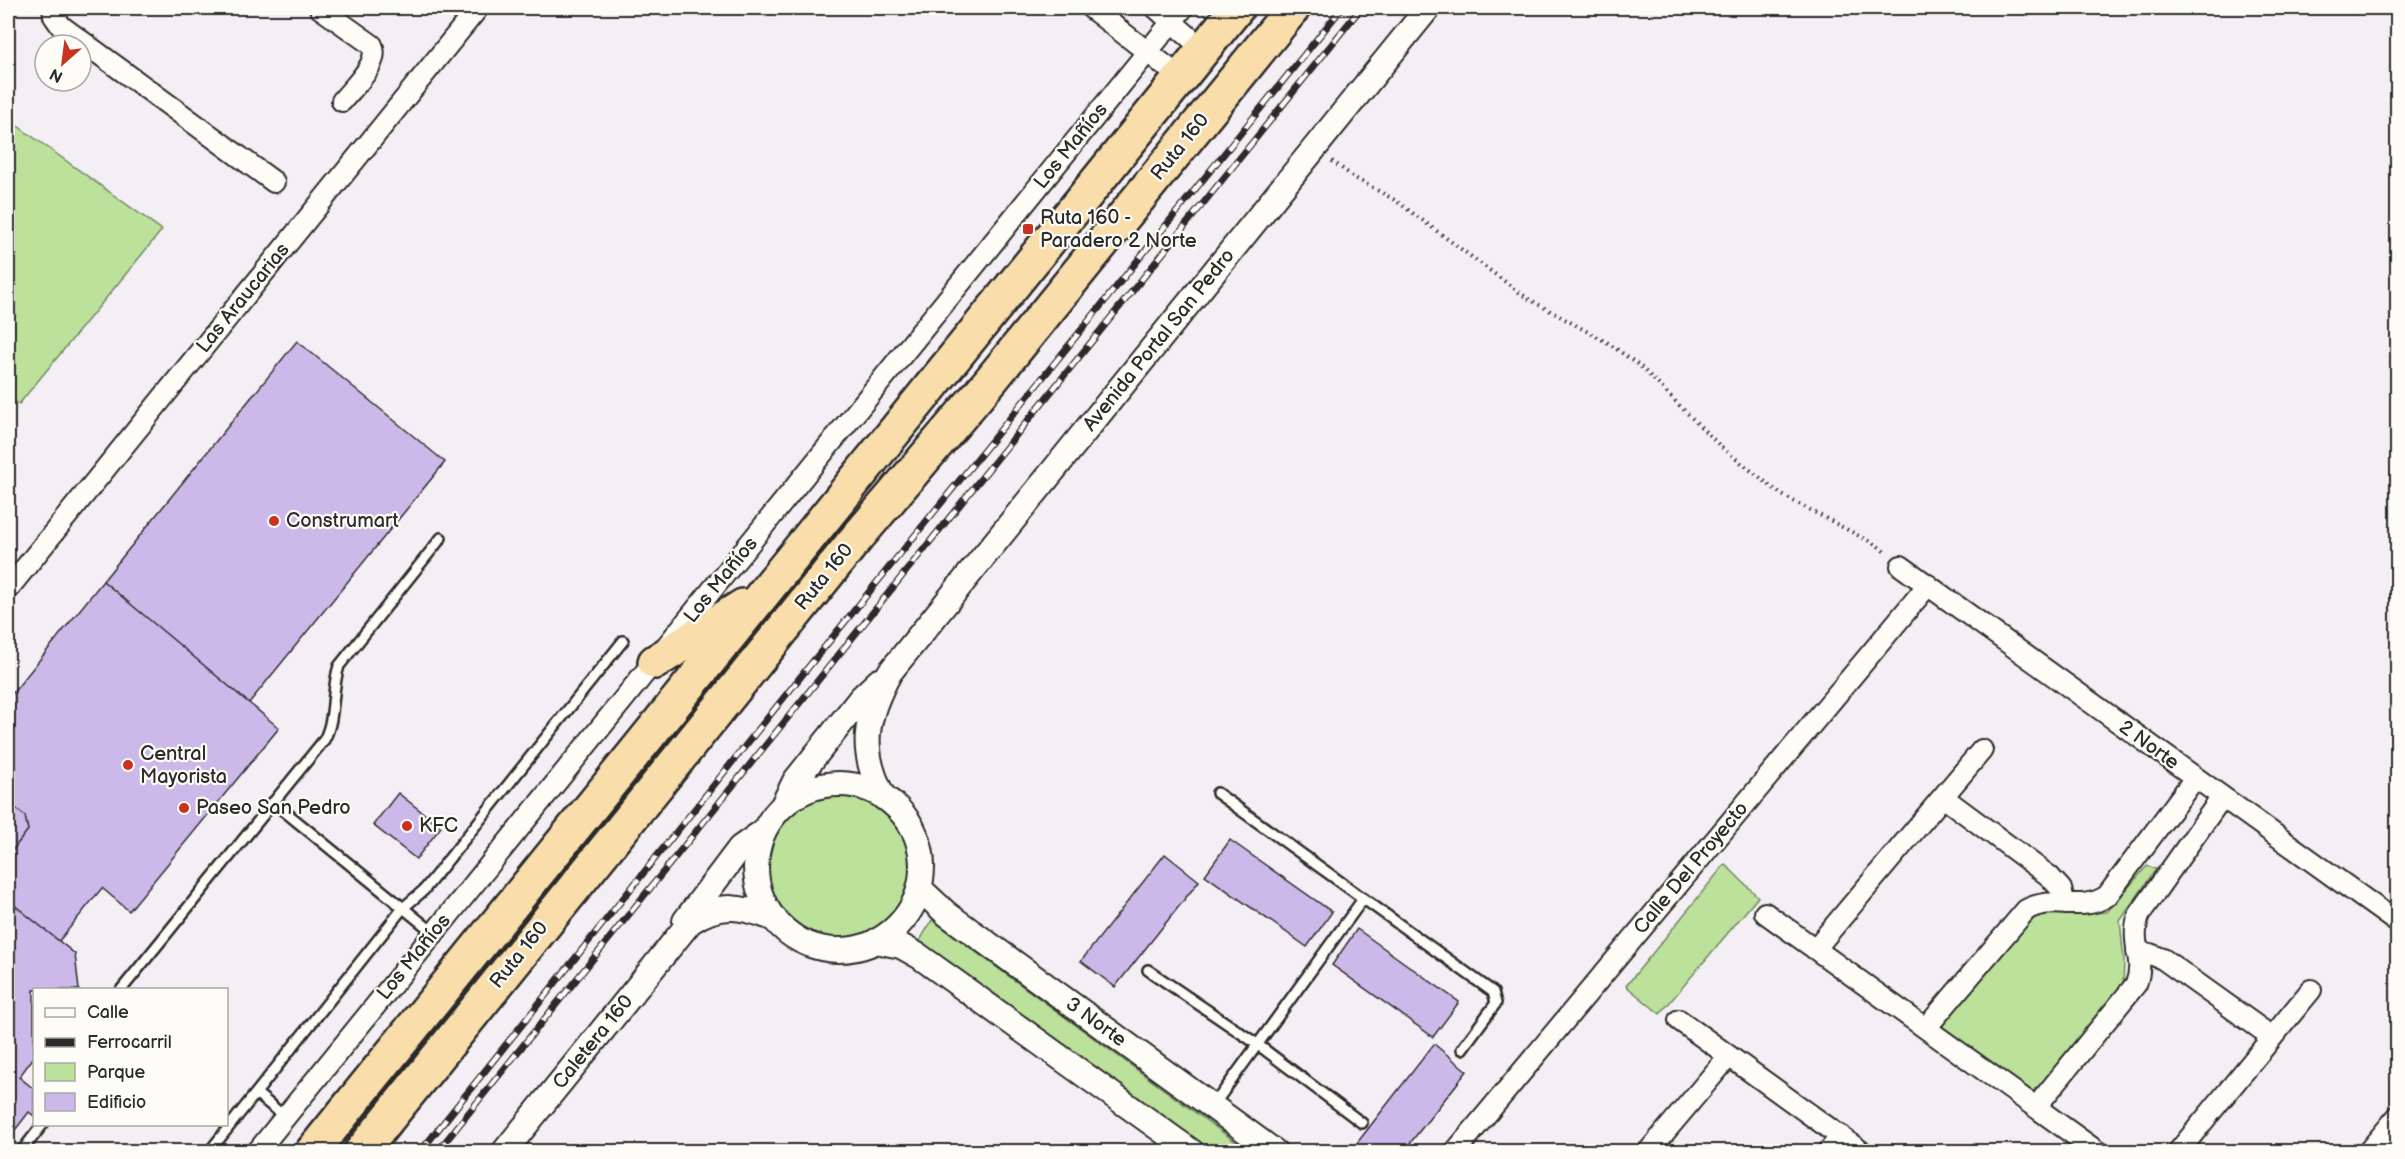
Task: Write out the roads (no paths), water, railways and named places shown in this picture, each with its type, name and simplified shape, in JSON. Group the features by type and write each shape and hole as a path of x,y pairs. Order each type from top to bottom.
{"highway":[{"name":"Ruta 160","path":"312,1152 1237,8"},
{"name":"Ruta 160","path":"361,1152 850,546 992,380 1293,8"},
{"path":"1203,49 1217,66 1227,90"},
{"path":"1181,78 1201,86 1227,90"},
{"path":"655,662 767,590"}],"street":[{"path":"53,8 54,16 62,26 274,182"},
{"path":"320,8 372,45 374,49 372,63 342,101"},
{"name":"Las Araucarias","path":"8,589 478,8"},
{"path":"1091,8 1181,78"},
{"path":"1156,8 1178,14 1203,49"},
{"name":"Avenida Portal San Pedro","path":"782,807 795,781 861,698 890,672 1428,8"},
{"name":"Los Mañíos","path":"257,1152 1178,14"},
{"name":"2 Norte","path":"1901,566 2397,923"},
{"name":"Calle Del Proyecto","path":"1455,1152 1928,585"},
{"name":"Avenida Portal San Pedro","path":"884,798 870,767 867,739 872,708 890,672"},
{"path":"1815,949 1982,750"},
{"path":"1926,1028 2026,910 2043,903 2081,906 2090,904 2099,901 2114,890 2195,778"},
{"path":"831,784 868,789 884,798 898,808 916,837 922,862 920,888 904,919 876,941 850,948 822,948 796,937 775,919 760,892 757,877 759,846 764,831 782,807 805,792 831,784"},
{"path":"1942,797 2049,876 2061,889 2065,904"},
{"path":"2036,1107 2136,984 2140,969 2134,932 2139,915 2222,797"},
{"name":"Caletera 160","path":"682,932 690,912 740,848 764,831"},
{"name":"3 Norte","path":"920,888 947,914 1275,1152"},
{"name":"Caletera 160","path":"504,1152 682,932 700,915 724,908 749,909 775,919"},
{"path":"1765,913 2098,1152"},
{"path":"876,941 900,946 919,956 1192,1152"},
{"path":"2137,952 2163,959 2272,1037"},
{"path":"2178,1152 2311,990"},
{"path":"1679,1020 1862,1152"},
{"path":"1648,1152 1728,1056"},
{"path":"2368,1152 2397,1116"},
{"path":"1828,1152 1840,1136"}],"lane":[{"path":"123,988 324,740 330,730 335,678 339,666 441,538"},
{"path":"209,1152 403,908 424,890 623,641"},
{"path":"1217,794 1495,995 1494,1006 1462,1049"},
{"path":"273,802 434,933"},
{"path":"1213,1106 1363,899"},
{"path":"1148,970 1257,1044 1362,1123"},
{"path":"256,1093 285,1117"},
{"path":"21,1152 42,1126"}],"railway":[{"path":"420,1152 806,670 1342,8"},
{"path":"437,1152 1361,8"}],"place":[{"name":"Ruta 160 - Paradero 2 Norte","path":"1028,229"},
{"name":"Construmart","path":"274,521"},
{"name":"Central Mayorista","path":"128,765"},
{"name":"Paseo San Pedro","path":"184,808"},
{"name":"KFC","path":"407,826"}]}
